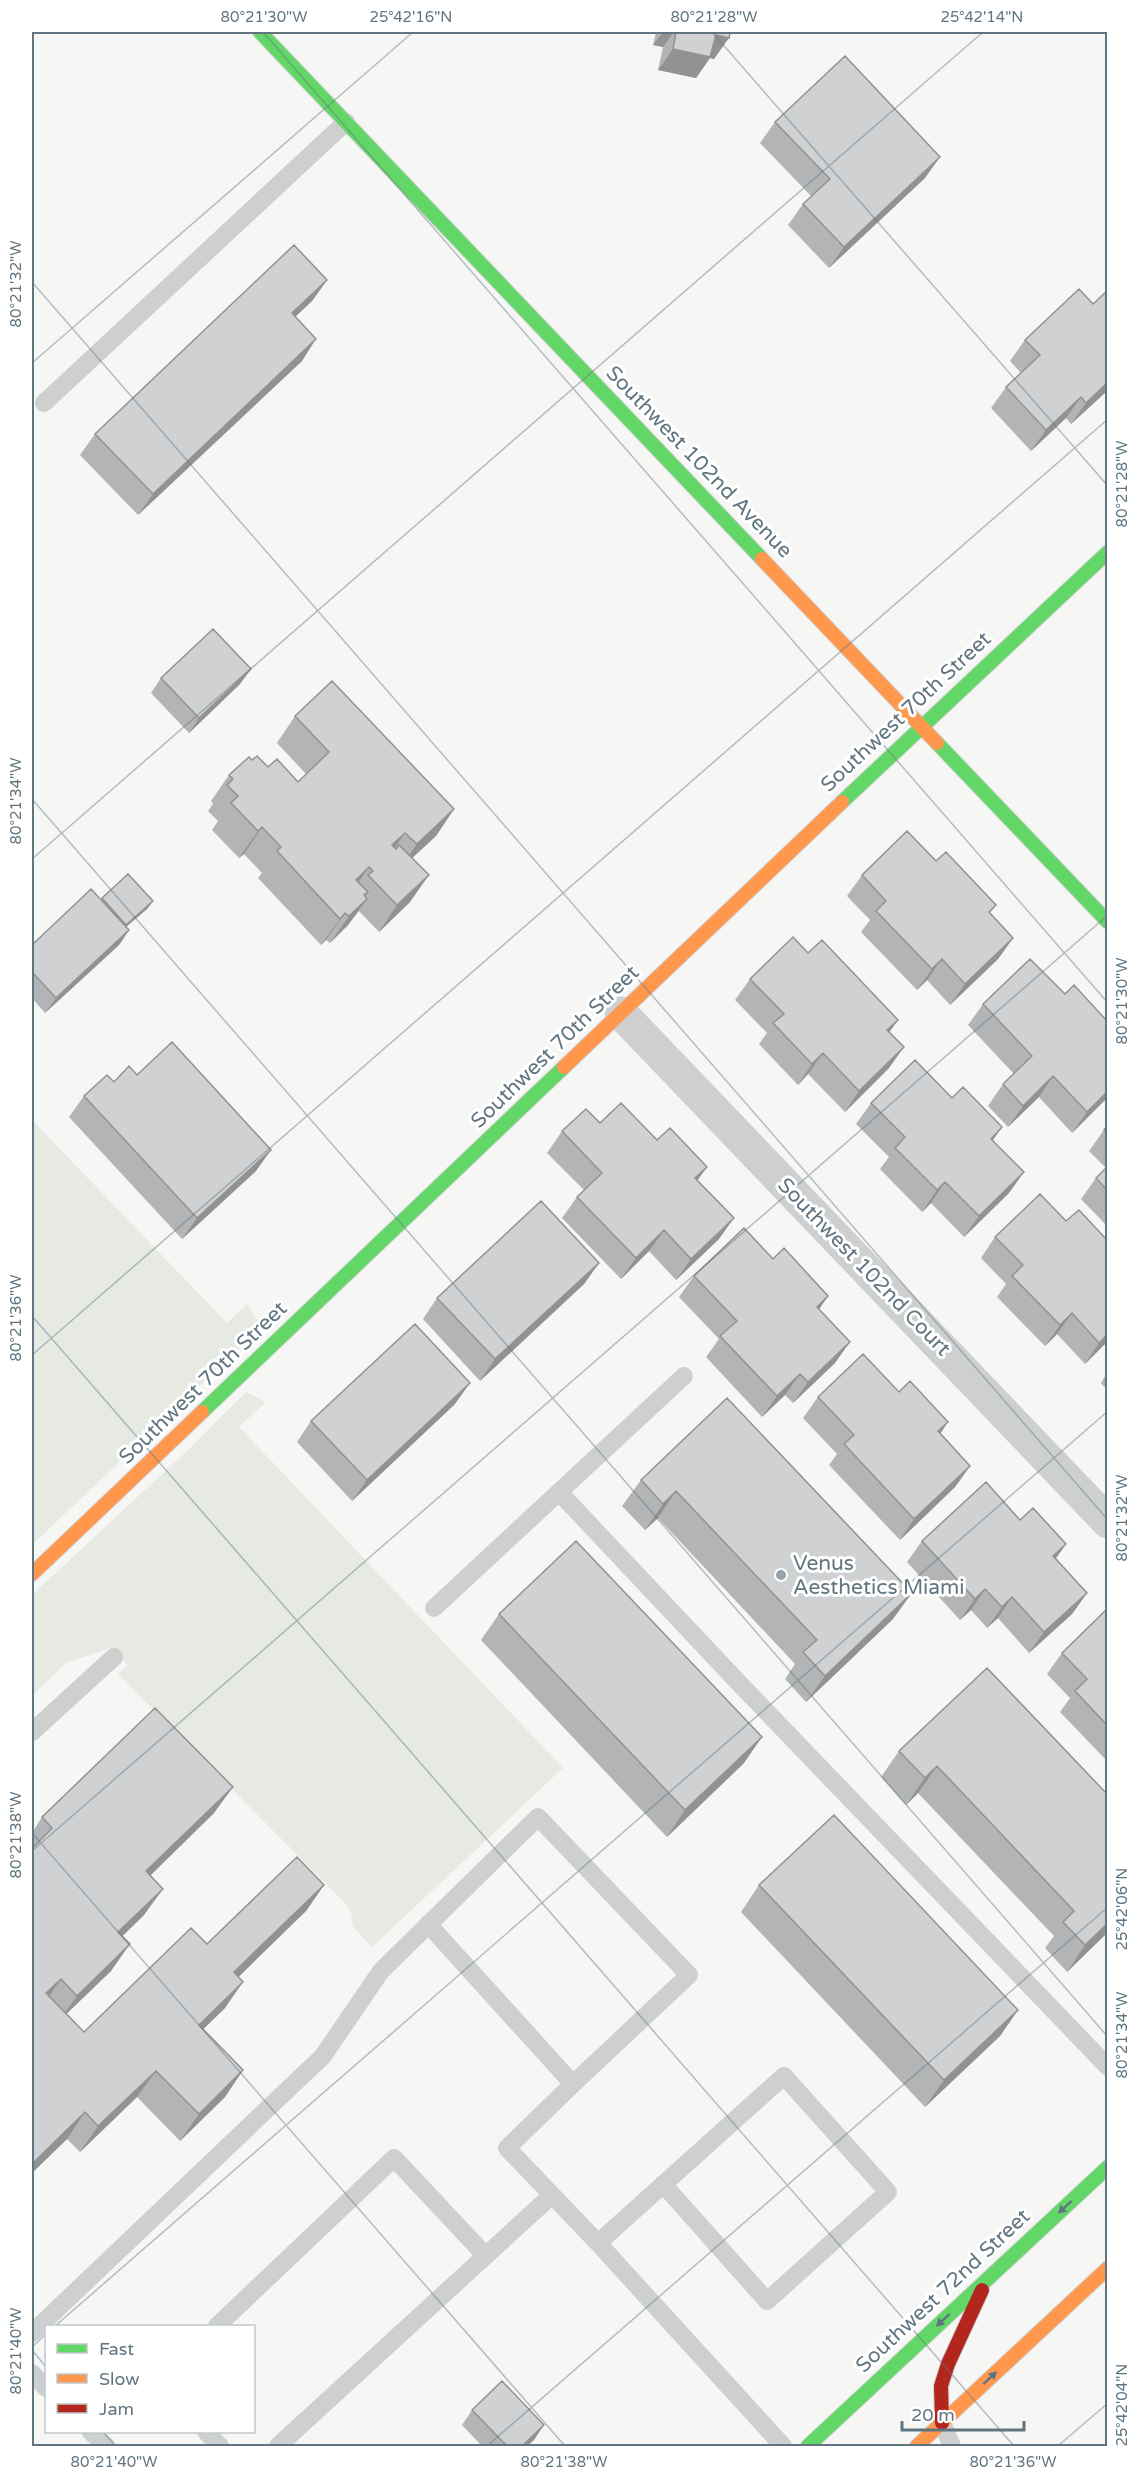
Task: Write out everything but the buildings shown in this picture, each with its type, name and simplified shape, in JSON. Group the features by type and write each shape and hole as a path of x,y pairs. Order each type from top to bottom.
{"street":[{"name":"Southwest 102nd Avenue","path":"260,32 1107,922"},
{"name":"Southwest 70th Street","path":"32,1574 1107,552"},
{"name":"Southwest 102nd Court","path":"621,1013 1107,1522"},
{"name":"Southwest 72nd Street","path":"808,2446 1107,2167"},
{"path":"917,2446 1107,2268"},
{"path":"942,2423 941,2386 948,2364 986,2280"}],"lane":[{"path":"44,403 346,122"},
{"path":"434,1608 684,1376"},
{"path":"560,1492 736,1681 1107,2067"},
{"path":"32,1732 114,1657"},
{"path":"32,2333 323,2056 381,1971 538,1817 689,1975 507,2148 598,2243 783,2446"},
{"path":"428,1924 573,2084"},
{"path":"598,2243 663,2184 784,2076 888,2192 767,2301 663,2184"},
{"path":"218,2325 394,2158 485,2255"},
{"path":"278,2446 552,2195"},
{"path":"32,2373 45,2387"},
{"path":"942,2423 952,2446"},
{"path":"92,2433 106,2446"},
{"path":"207,2433 220,2446"}],"shaded area":[{"path":"32,1120 227,1323 247,1304 262,1327 32,1545"},
{"path":"246,1392 266,1402 239,1427 563,1768 372,1947 353,1927 351,1913 346,1904 118,1674 128,1665 110,1648 66,1663 32,1696 32,1595 189,1449"}],"traffic: fast":[{"path":"260,32 762,559"},
{"path":"842,802 1108,552"},
{"path":"937,743 1108,922"},
{"path":"202,1412 564,1067"},
{"path":"808,2446 1108,2167"}],"traffic: slow":[{"path":"762,559 937,743"},
{"path":"564,1067 842,802"},
{"path":"32,1574 202,1412"},
{"path":"917,2446 1108,2268"}],"traffic: jam":[{"path":"942,2423 941,2386 948,2364 982,2290"}],"place":[{"name":"Venus Aesthetics Miami","path":"781,1575"}]}
